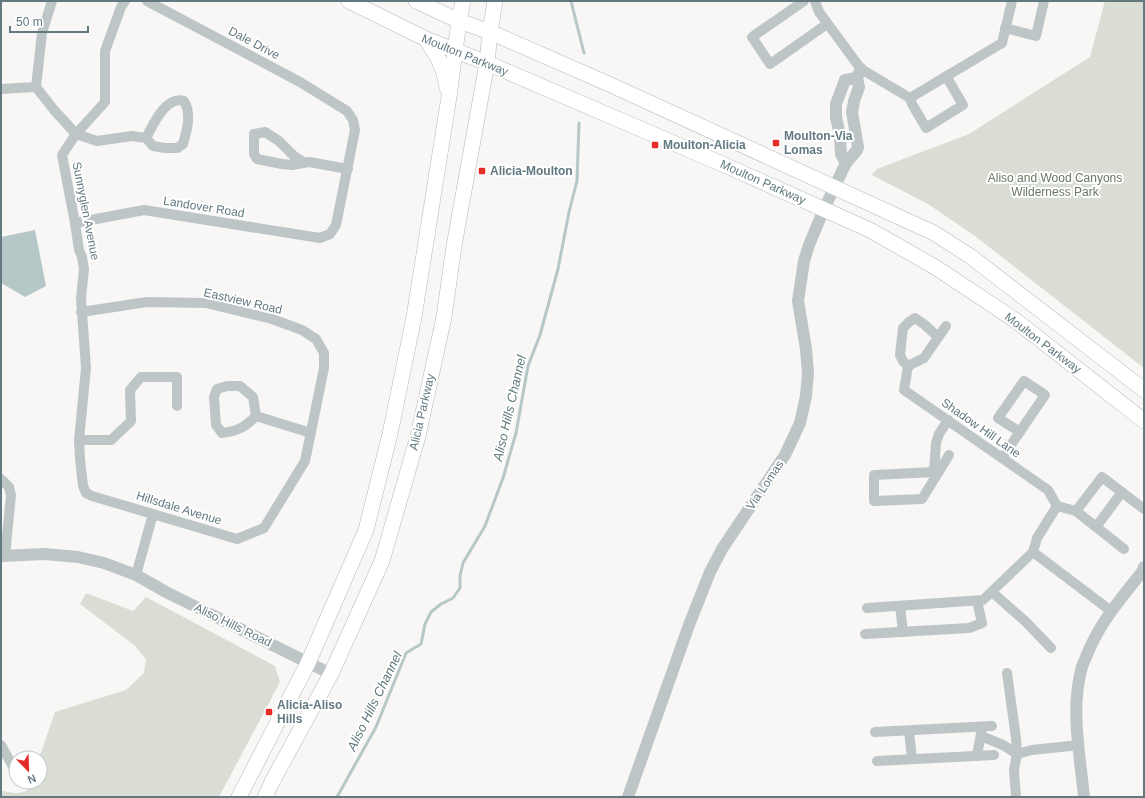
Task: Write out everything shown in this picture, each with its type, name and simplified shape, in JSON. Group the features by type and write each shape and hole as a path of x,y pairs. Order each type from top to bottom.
{"main road":[{"name":"Moulton Parkway","path":"349,1 426,39 486,63 720,163 870,230 935,267 1014,320 1144,421"},
{"name":"Moulton Parkway","path":"416,1 459,21 490,32 622,90 934,233 970,256 1144,390"},
{"path":"240,797 308,662 366,530 390,434 414,317 463,1"},
{"name":"Alicia Parkway","path":"265,797 331,674 382,561 418,436 444,317 454,246 486,63 495,1"},
{"path":"426,39 439,60 444,73 449,97"}],"street":[{"path":"52,1 42,33 36,87 76,134 97,141 132,136 146,138 153,146 165,148 177,148 183,144 188,126 187,106 184,101 180,99 174,100 159,113 146,138"},
{"name":"Sunnyglen Avenue","path":"86,493 83,486 79,440 86,368 81,312 84,269 79,250 62,155 76,134 106,102 105,52 121,7 125,1"},
{"name":"Dale Drive","path":"147,1 300,82 347,111 353,120 355,130 348,169"},
{"path":"804,1 752,37 770,64 827,24"},
{"path":"815,1 819,12 859,73 910,98 926,128 963,105 946,76"},
{"path":"910,98 1002,42 1012,1"},
{"path":"1005,28 1036,36 1044,1"},
{"path":"846,163 841,154 840,136 836,124 836,104 845,80 859,73"},
{"name":"Via Lomas","path":"628,797 691,619 710,572 722,549 785,455 800,423 806,396 808,373 806,349 798,301 804,261 809,245 834,187 846,163 858,147 852,112 859,87 859,73"},
{"path":"1,89 36,87"},
{"path":"303,162 294,156 279,141 265,132 254,134 254,154 257,159 292,165 309,162 348,169"},
{"name":"Landover Road","path":"75,223 144,210 320,238 330,234 336,225 348,169"},
{"name":"Eastview Road","path":"81,312 147,302 206,303 272,319 302,330 316,339 324,353 324,368 304,461 264,528"},
{"path":"938,337 915,318 909,322 903,328 900,355 903,361 908,366 924,358 946,326"},
{"name":"Shadow Hill Lane","path":"908,366 904,390 1048,490 1057,506"},
{"path":"79,440 111,440 131,421 130,390 141,377 177,377 178,406"},
{"path":"1002,458 1020,432 1045,395 1024,381 998,418 1020,432"},
{"path":"227,386 240,386 253,397 256,416 246,426 232,432 222,432 216,425 214,397 217,389 227,386"},
{"path":"256,416 311,433"},
{"path":"936,472 936,443 939,434 948,420"},
{"path":"936,472 874,475 874,501 922,499 936,472 950,455"},
{"path":"1076,512 1102,477 1144,509"},
{"path":"1,479 8,487 11,496 3,556"},
{"path":"1096,527 1122,492"},
{"name":"Hillsdale Avenue","path":"86,493 237,540 264,528"},
{"path":"867,608 983,600 1033,552 1037,538 1057,506 1076,512 1124,549"},
{"path":"136,575 153,514"},
{"path":"1033,552 1111,611"},
{"name":"Aliso Hills Road","path":"3,556 45,554 78,557 104,563 136,575 166,592 331,674"},
{"path":"1084,797 1076,721 1077,695 1082,666 1095,638 1111,611 1143,571"},
{"path":"992,592 1025,621 1051,648"},
{"path":"865,634 969,628 982,623 977,601"},
{"path":"900,606 904,632"},
{"path":"1007,673 1016,738 1017,754 1014,770 1016,797"},
{"path":"875,732 910,730 981,731 992,726"},
{"path":"910,730 912,759"},
{"path":"981,731 1017,754 1032,750 1079,745"},
{"path":"977,756 981,731"},
{"path":"1,745 8,758"},
{"path":"877,761 994,755"}],"green space":[{"name":"Aliso and Wood Canyons Wilderness Park","path":"1105,1 1144,1 1144,368 975,236 928,204 872,175 877,169 969,134 1090,57"},
{"path":"86,593 133,611 146,597 275,666 280,682 219,797 1,797 3,791 17,793 27,790 48,790 48,750 42,750 55,712 126,690 144,673 146,659 134,645 80,604"}],"shaded area":[{"path":"35,230 46,286 25,297 1,283 1,237"}],"waterway":[{"name":"Aliso Hills Channel","path":"571,1 584,53"},
{"name":"Aliso Hills Channel","path":"337,797 376,727 406,653 421,644 425,624 431,612 441,604 453,598 460,588 460,576 463,563 485,526 503,478 516,433 528,366 540,335 558,269 569,212 577,181 579,123"}],"place":[{"name":"Moulton-Via Lomas","path":"776,143"},
{"name":"Moulton-Alicia","path":"655,145"},
{"name":"Alicia-Moulton","path":"482,171"},
{"name":"Alicia-Aliso Hills","path":"269,712"}]}
